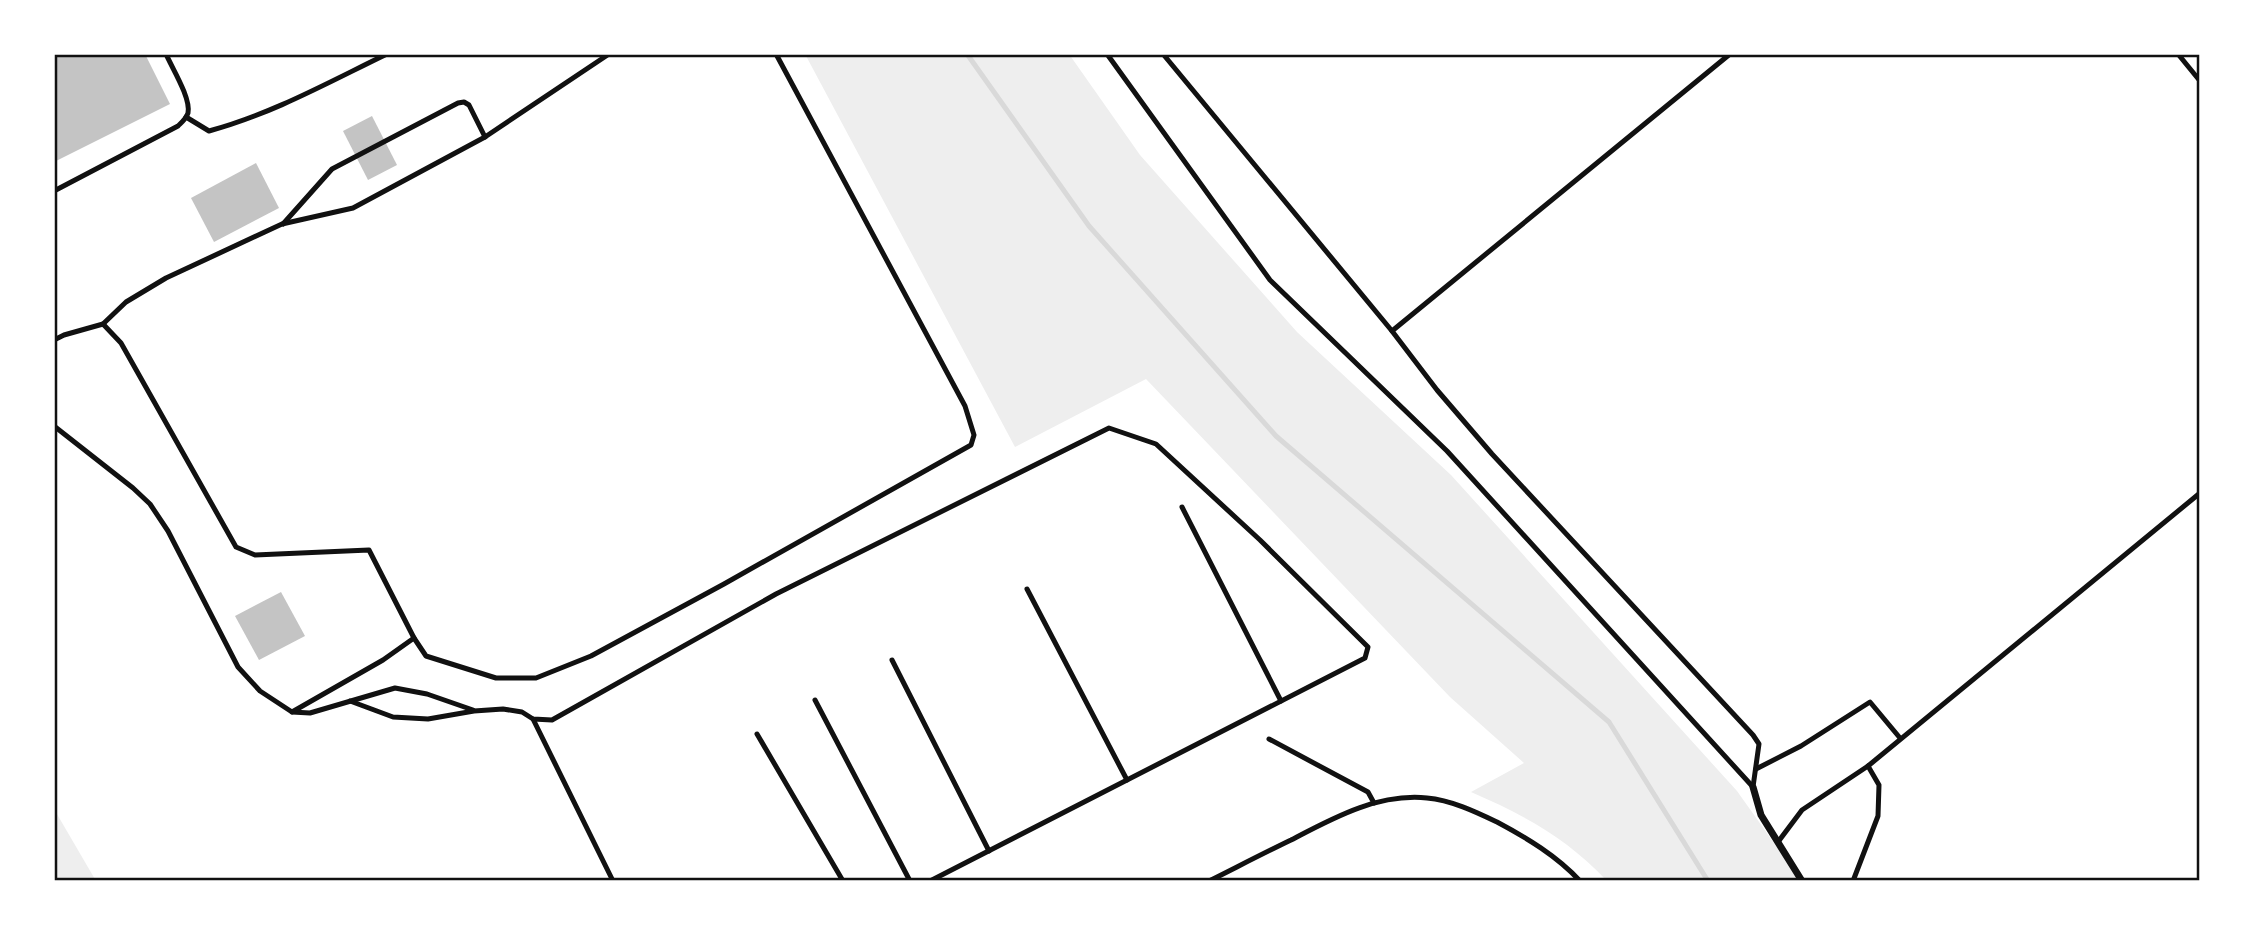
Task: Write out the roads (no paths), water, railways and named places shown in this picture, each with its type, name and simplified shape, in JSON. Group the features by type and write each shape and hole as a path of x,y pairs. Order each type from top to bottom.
{"street":[{"path":"1753,787 1761,815 1802,881"}],"lane":[{"path":"54,191 178,126 186,117 189,110 187,99 166,54"},
{"path":"186,117 209,131 237,124 387,54"},
{"path":"54,340 103,324 126,302 166,278 282,224 353,208 485,136 609,54"},
{"path":"103,324 128,353 236,547 255,555 369,550 426,656 496,678 536,678 591,656 971,445 974,435 965,406 776,54"},
{"path":"1107,54 1270,281 1447,451 1753,787"},
{"path":"1163,54 1492,454 1753,735 1759,744 1753,787"},
{"path":"1392,331 1730,54"},
{"path":"2178,54 2200,81"},
{"path":"282,224 332,169 458,103 469,105 485,136"},
{"path":"54,426 150,504 168,531 238,667 260,691 292,712 310,713 395,688 427,694 474,711"},
{"path":"350,701 393,717 428,719 503,709 522,712 533,719 552,720 776,594 1109,428 1156,444 1260,540 1368,647 1365,658 930,881"},
{"path":"1778,842 1802,810 1868,766 2200,493"},
{"path":"1182,507 1281,701"},
{"path":"1027,589 1127,780"},
{"path":"292,712 383,660 414,638"},
{"path":"892,660 989,851"},
{"path":"815,700 910,881"},
{"path":"1756,769 1801,746 1870,702 1900,738"},
{"path":"533,719 612,881"},
{"path":"757,734 843,881"},
{"path":"1269,738 1368,792 1374,803"},
{"path":"1853,881 1878,816 1879,785 1868,766"},
{"path":"1209,881 1341,814 1374,803 1402,798 1427,798 1455,804 1528,838 1580,881"}],"waterway":[{"path":"967,54 1089,226 1276,436 1609,722 1708,881"}]}
